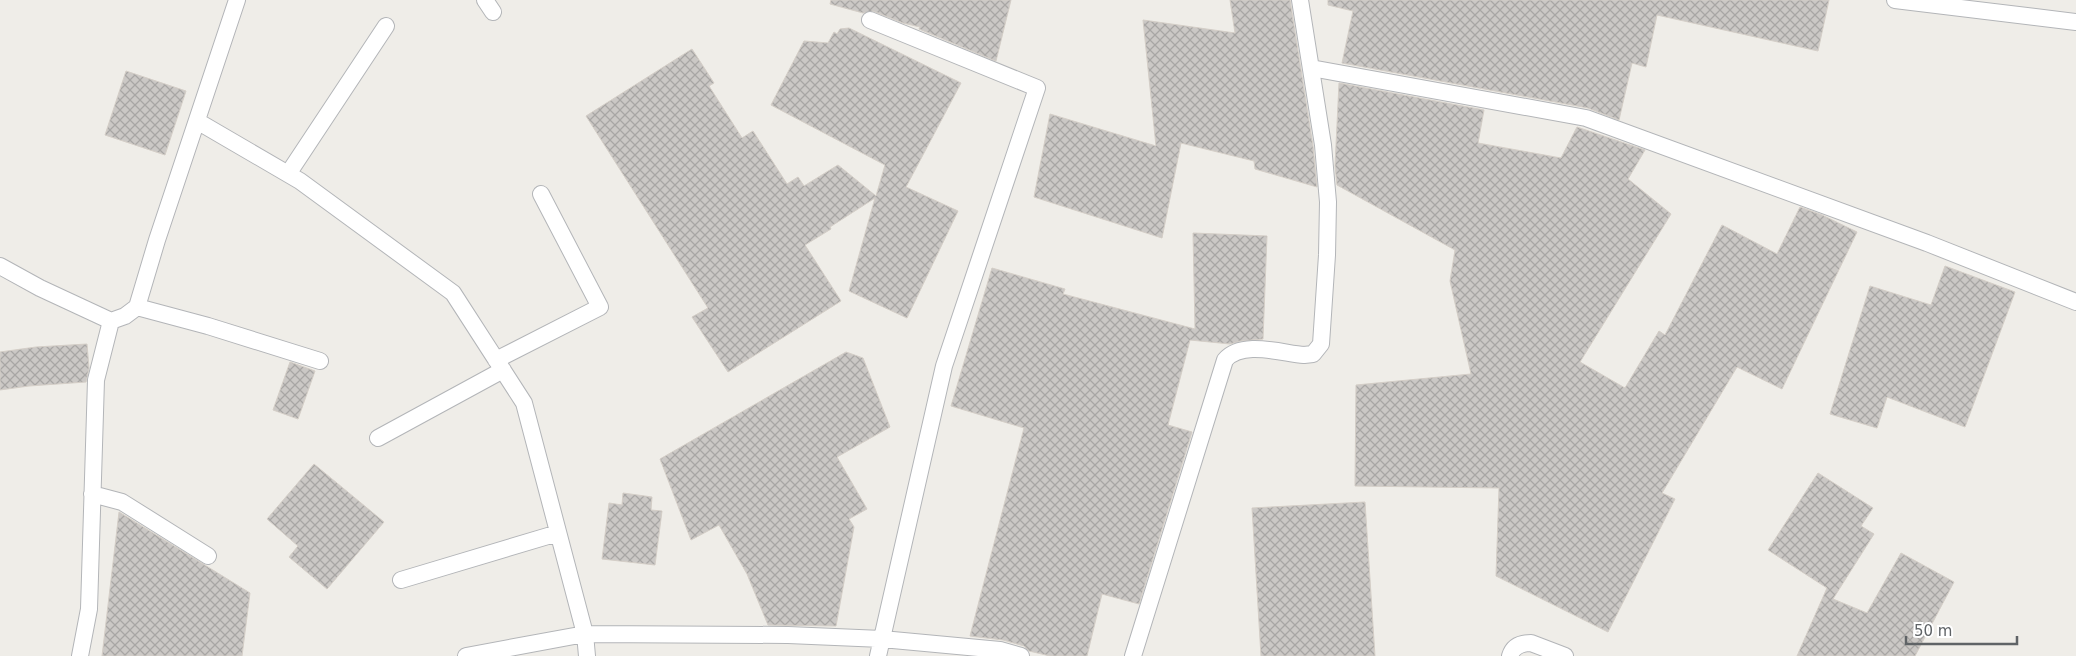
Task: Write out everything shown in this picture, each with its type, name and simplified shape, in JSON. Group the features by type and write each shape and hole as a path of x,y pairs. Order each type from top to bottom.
{"street":[{"path":"0,266 40,288 111,321 125,316 137,307 157,240 237,0"},
{"path":"1133,656 1225,360 1237,351 1246,348 1304,355 1313,354 1321,344 1327,255 1328,202 1323,145 1300,0"},
{"path":"1895,0 2076,22"},
{"path":"870,20 1037,88 944,366 878,656"},
{"path":"288,174 386,26"},
{"path":"1311,68 1586,118 1918,239 2076,302"},
{"path":"197,121 288,174 454,293 524,404 584,634 587,656"},
{"path":"378,438 600,307 541,194"},
{"path":"137,307 208,326 320,361"},
{"path":"80,656 89,609 96,380 111,321"},
{"path":"92,494 122,502 208,556"},
{"path":"401,580 558,533"},
{"path":"466,656 584,634 788,635 882,639 1000,650 1021,656"},
{"path":"1510,656 1516,647 1526,643 1531,643 1564,656"}],"building":[{"path":"831,0 1011,0 996,61 919,29 920,27 903,23 873,11 863,13 830,4"},
{"path":"1230,0 1290,0 1313,146 1317,187 1255,169 1254,161 1181,143 1162,238 1034,197 1050,114 1156,146 1143,20 1235,33"},
{"path":"1328,0 1829,0 1818,51 1657,15 1646,67 1632,63 1619,120 1588,108 1342,63 1353,11 1328,5"},
{"path":"849,28 961,83 906,187 958,211 907,318 849,291 875,198 830,227 831,229 805,245 841,301 728,372 692,317 708,308 586,116 692,49 714,83 709,86 742,138 753,131 787,184 798,177 804,186 838,165 876,196 885,165 771,105 804,41 828,43 834,32 837,34 840,29"},
{"path":"126,71 186,91 165,155 105,135"},
{"path":"1339,83 1484,110 1478,143 1561,158 1577,127 1645,150 1628,179 1671,214 1580,362 1625,388 1659,331 1665,335 1722,225 1777,254 1800,207 1822,215 1857,232 1782,389 1737,367 1662,493 1675,499 1608,632 1496,576 1499,488 1355,486 1356,385 1471,374 1450,281 1455,250 1337,185 1335,166"},
{"path":"1193,233 1267,236 1263,339 1230,344 1190,340 1168,425 1192,432 1139,604 1102,594 1087,656 1050,656 1029,651 1024,646 1003,640 970,636 1024,428 951,406 992,268 1065,289 1063,294 1195,329"},
{"path":"1945,266 2015,292 1965,427 1887,397 1877,428 1830,414 1870,286 1931,305"},
{"path":"87,344 89,368 86,382 0,390 0,352 36,347"},
{"path":"846,352 863,358 890,427 837,457 867,509 849,519 854,527 836,626 768,625 747,574 719,525 691,540 660,459"},
{"path":"290,362 315,371 298,419 273,410"},
{"path":"314,464 384,522 327,589 289,557 298,546 267,519"},
{"path":"1818,473 1873,508 1861,526 1874,534 1833,599 1867,613 1901,553 1954,582 1915,656 1797,656 1827,588 1768,550"},
{"path":"623,493 652,497 651,510 662,511 655,565 602,559 609,503 622,505"},
{"path":"1365,502 1375,656 1261,656 1252,508"},
{"path":"119,512 250,593 242,656 102,656"}]}
